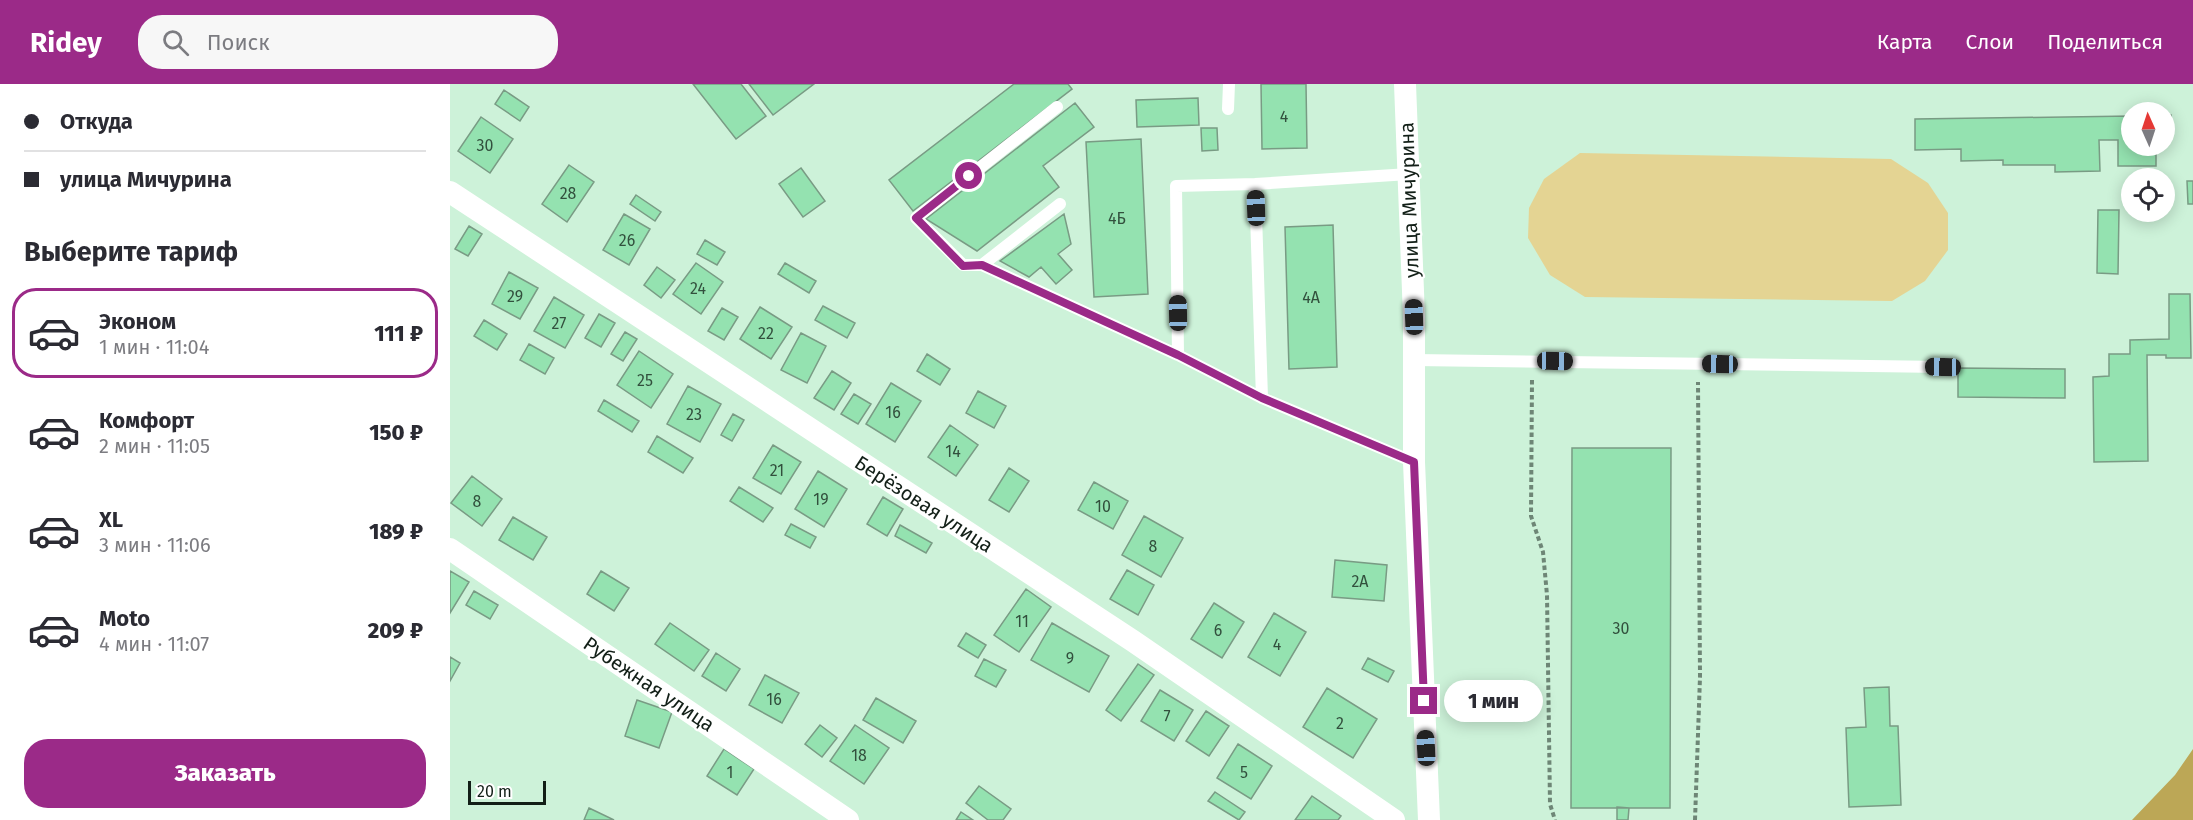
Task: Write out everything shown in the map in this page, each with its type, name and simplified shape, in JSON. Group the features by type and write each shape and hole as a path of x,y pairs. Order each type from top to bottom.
{"street":[{"name":"улица Мичурина","path":"1405,84 1414,360 1414,462 1429,820"},
{"name":"Берёзовая улица","path":"450,192 1123,635 1394,820"},
{"name":"Рубежная улица","path":"450,549 848,820"}],"lane":[{"path":"1228,109 1229,84"},
{"path":"1058,107 916,218 963,266 982,265 1178,355 1262,398 1414,462"},
{"path":"1178,355 1176,186 1255,184 1409,174"},
{"path":"1255,184 1262,398"},
{"path":"982,265 1060,204"},
{"path":"1414,360 1943,367"}],"path":[{"path":"1532,361 1531,516 1543,552 1547,595 1550,804 1555,820"},
{"path":"1695,820 1700,677 1698,364"}],"shaded area":[{"path":"1580,153 1891,159 1928,183 1948,213 1948,250 1925,281 1892,301 1585,297 1550,275 1528,238 1529,208 1544,179"},
{"path":"2193,749 2193,820 2132,820 2175,775"}],"building":[{"path":"693,84 741,84 766,116 736,139"},
{"path":"749,84 814,84 773,115"},
{"path":"1014,84 1068,84 1072,89 913,211 889,180"},
{"path":"1261,84 1306,84 1307,148 1262,149"},
{"path":"504,90 529,107 520,121 495,104"},
{"path":"1198,98 1199,125 1137,127 1136,100"},
{"path":"1075,103 1094,127 1043,166 1059,187 977,251 926,219"},
{"path":"2121,116 2121,156 2156,156 2156,166 2118,166 2118,140 2099,140 2100,171 2055,172 2055,165 2003,165 2003,160 1961,161 1961,149 1915,150 1915,119"},
{"path":"481,117 513,139 490,173 458,151"},
{"path":"1201,128 1217,128 1218,150 1202,151"},
{"path":"1141,139 1148,294 1094,297 1086,142"},
{"path":"569,165 594,182 567,222 542,204"},
{"path":"801,168 825,201 803,217 779,184"},
{"path":"2187,181 2193,181 2193,204 2188,204"},
{"path":"636,195 661,212 655,221 630,204"},
{"path":"2098,210 2119,210 2118,274 2097,273"},
{"path":"624,214 650,229 629,265 603,250"},
{"path":"1064,214 1071,244 1058,254 1072,270 1056,284 1041,267 1029,277 1000,261"},
{"path":"1333,225 1337,367 1289,369 1285,227"},
{"path":"469,226 482,234 468,256 455,249"},
{"path":"705,240 725,252 717,265 697,254"},
{"path":"696,263 723,282 701,314 673,294"},
{"path":"785,263 816,281 809,293 778,274"},
{"path":"657,267 675,280 661,298 644,285"},
{"path":"509,272 538,288 520,319 492,304"},
{"path":"2169,294 2190,294 2191,358 2147,355 2148,461 2094,462 2093,377 2109,376 2109,354 2130,354 2130,340 2169,339"},
{"path":"554,297 584,315 565,348 534,331"},
{"path":"823,306 855,323 847,338 815,320"},
{"path":"760,307 792,327 771,359 740,339"},
{"path":"722,308 738,317 724,340 708,331"},
{"path":"599,314 615,323 601,347 585,338"},
{"path":"484,320 507,334 497,350 474,336"},
{"path":"625,332 637,339 623,361 611,354"},
{"path":"801,333 826,346 807,383 781,370"},
{"path":"529,344 554,358 545,374 520,360"},
{"path":"639,351 673,374 651,408 617,385"},
{"path":"927,354 950,369 940,385 917,371"},
{"path":"1958,368 2065,369 2065,398 1958,397"},
{"path":"832,371 851,383 834,410 814,398"},
{"path":"891,383 921,401 895,442 866,424"},
{"path":"688,386 721,404 700,442 667,424"},
{"path":"978,391 1006,406 994,428 966,413"},
{"path":"854,394 871,404 858,424 841,414"},
{"path":"604,400 639,421 632,432 598,411"},
{"path":"733,414 744,420 732,441 721,435"},
{"path":"950,425 978,445 956,476 928,457"},
{"path":"657,436 693,458 683,473 648,452"},
{"path":"773,445 801,462 781,494 753,478"},
{"path":"1572,448 1671,448 1670,808 1571,808"},
{"path":"1009,468 1029,481 1009,512 989,500"},
{"path":"818,471 847,489 824,527 795,509"},
{"path":"472,476 502,499 482,526 451,503"},
{"path":"1094,482 1128,501 1113,529 1078,510"},
{"path":"739,487 773,508 763,522 730,501"},
{"path":"883,497 903,509 887,536 867,524"},
{"path":"1144,516 1183,538 1161,577 1122,555"},
{"path":"513,517 547,537 533,560 499,540"},
{"path":"791,524 816,537 810,548 785,535"},
{"path":"900,525 932,543 926,553 895,536"},
{"path":"1335,560 1387,565 1384,601 1332,597"},
{"path":"1127,570 1154,585 1138,615 1110,599"},
{"path":"450,571 469,582 450,613"},
{"path":"601,571 629,588 614,611 587,594"},
{"path":"1026,589 1051,607 1019,652 994,635"},
{"path":"474,591 498,605 490,619 466,605"},
{"path":"1214,603 1244,622 1222,658 1191,639"},
{"path":"1274,613 1306,632 1280,676 1248,657"},
{"path":"670,623 709,650 694,671 655,644"},
{"path":"1052,623 1109,656 1089,692 1031,660"},
{"path":"966,633 986,645 978,658 958,646"},
{"path":"716,653 740,669 726,691 702,676"},
{"path":"450,657 460,663 450,681"},
{"path":"1368,658 1394,671 1388,682 1362,669"},
{"path":"984,659 1006,670 996,687 975,676"},
{"path":"1138,664 1154,675 1121,721 1106,710"},
{"path":"765,675 799,693 782,723 749,705"},
{"path":"1889,687 1890,726 1898,726 1901,805 1849,807 1846,728 1866,727 1864,688"},
{"path":"1327,688 1377,719 1353,758 1303,727"},
{"path":"1160,690 1193,710 1174,741 1141,721"},
{"path":"876,698 916,721 903,743 863,720"},
{"path":"637,700 672,712 659,748 625,736"},
{"path":"1206,711 1229,726 1209,756 1186,741"},
{"path":"820,725 837,738 822,757 805,744"},
{"path":"855,725 889,748 864,784 830,761"},
{"path":"1238,744 1272,766 1251,799 1217,778"},
{"path":"724,749 754,769 737,795 707,776"},
{"path":"979,786 1011,809 1003,820 988,820 966,803"},
{"path":"1215,792 1245,812 1239,820 1208,801"},
{"path":"1312,796 1341,816 1338,820 1295,820"},
{"path":"1617,807 1629,808 1628,820 1617,820"},
{"path":"589,808 614,820 584,820"},
{"path":"961,812 973,820 956,820"}],"route":[{"path":"969,176 916,218 963,266 982,265 1178,355 1262,398 1414,462 1424,701"}]}
